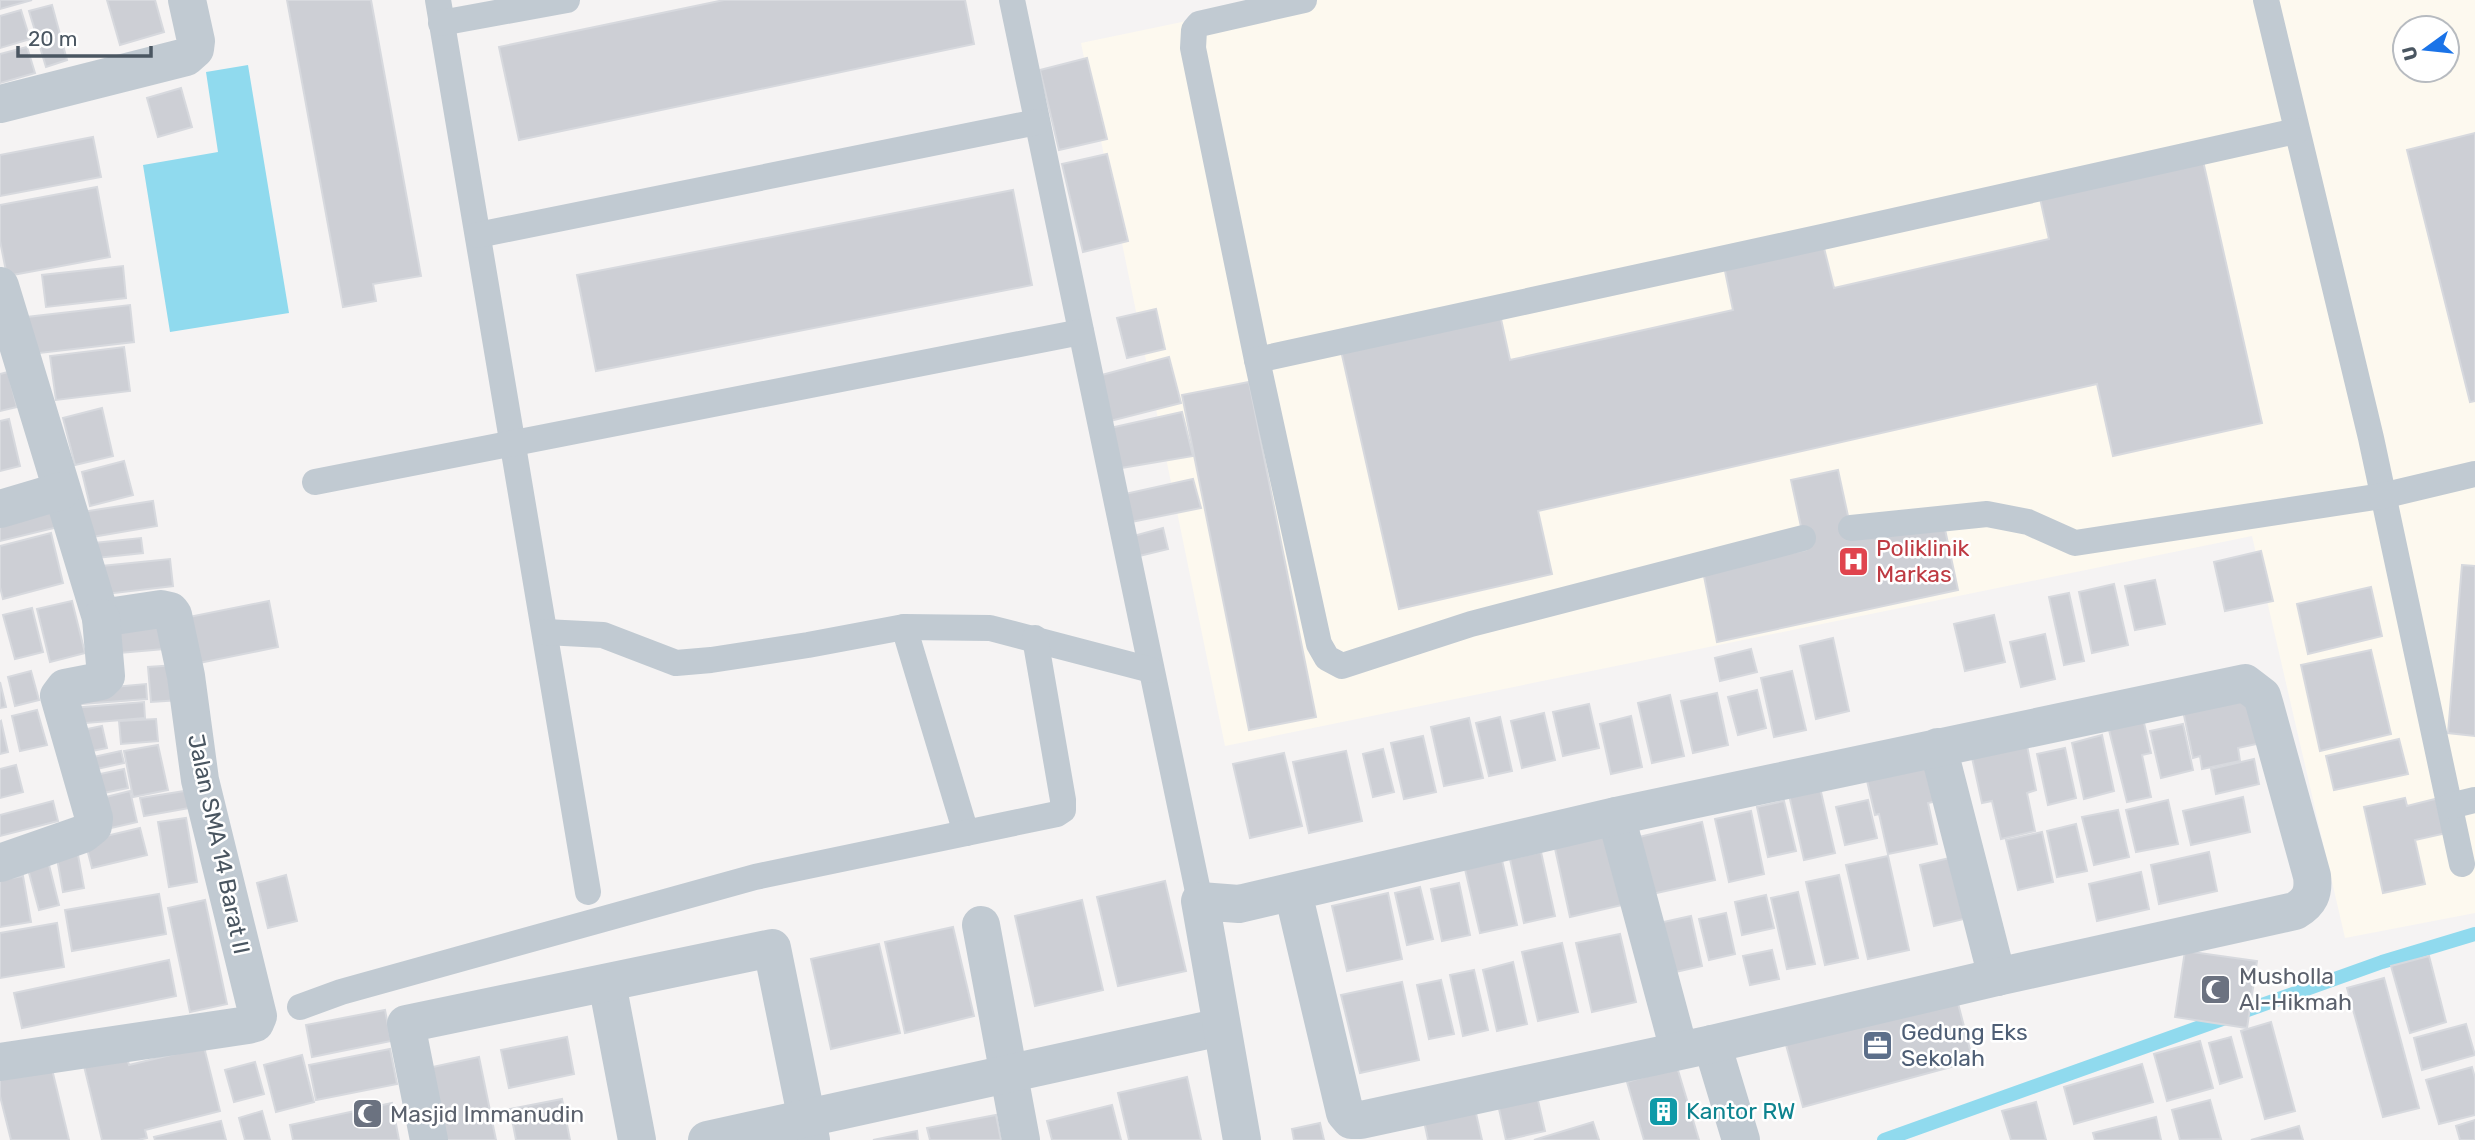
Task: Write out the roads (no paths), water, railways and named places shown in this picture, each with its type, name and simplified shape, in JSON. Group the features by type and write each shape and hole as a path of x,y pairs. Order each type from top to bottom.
{"street":[{"path":"0,104 186,57 195,49 196,41 187,0"},
{"path":"0,286 101,618 106,676 101,681 65,688 59,696 93,826 83,834 0,863"},
{"path":"0,509 61,491"},
{"name":"Jalan SMA 14 Barat II","path":"0,1062 248,1025 255,1023 258,1016 200,780 186,676 173,615 161,608 101,618"},
{"path":"1242,1140 1200,901 1239,904 1616,816 2245,683 2262,696 2312,876 2313,888 2305,905 2295,911 1361,1120 1351,1120 1345,1113 1293,892"},
{"path":"1938,747 1997,977"},
{"path":"1616,816 1695,1047 1741,1140"},
{"path":"981,925 1021,1140"},
{"path":"429,1140 406,1024 772,948 809,1129"},
{"path":"607,983 637,1140"},
{"path":"707,1140 809,1129 1009,1073 1221,1027"}],"lane":[{"path":"567,0 439,12 588,892"},
{"path":"1012,0 1200,901"},
{"path":"1304,0 1199,24 1194,30 1193,48 1257,360 1320,644 1326,659 1342,666 1471,624 1803,538"},
{"path":"2266,0 2371,438 2382,496 2462,803 2462,864"},
{"path":"478,235 1037,122"},
{"path":"1257,360 2296,131"},
{"path":"315,482 1081,332"},
{"path":"1851,528 1987,514 2028,522 2075,543 2382,496 2475,474"},
{"path":"545,632 603,635 676,663 724,658 904,626 990,628 1151,670"},
{"path":"904,626 966,833"},
{"path":"300,1007 341,992 755,877 1054,815 1063,810 1063,800 1035,638"}],"water":[{"path":"248,65 289,313 170,332 143,165 218,152 206,72"}],"waterway":[{"path":"1884,1140 2382,962 2475,934"}],"place":[{"name":"Poliklinik Markas","path":"1853,561"},
{"name":"Musholla Al-Hikmah","path":"2216,989"},
{"name":"Gedung Eks Sekolah","path":"1878,1045"},
{"name":"Kantor RW","path":"1663,1111"},
{"name":"Masjid Immanudin","path":"367,1114"}]}
